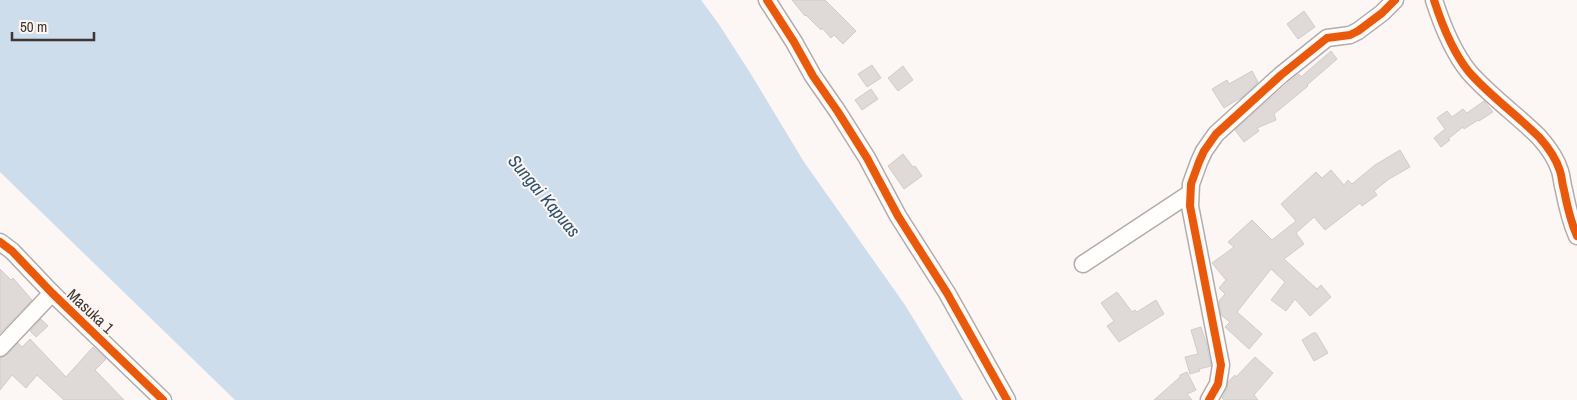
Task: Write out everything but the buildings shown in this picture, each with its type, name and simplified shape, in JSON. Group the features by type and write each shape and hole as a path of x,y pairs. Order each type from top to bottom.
{"street":[{"path":"767,0 813,76 867,158 898,216 947,293 1007,400"},
{"path":"1209,400 1218,384 1221,365 1193,225 1189,194 1204,151 1216,134 1327,38 1350,35 1358,31 1382,13 1395,0"},
{"path":"1434,0 1440,20 1452,44 1470,72 1539,137 1555,158 1561,172 1563,189 1577,236"},
{"path":"1083,264 1189,194"},
{"name":"Masuka 1","path":"0,242 12,251 52,293 163,400"},
{"path":"0,348 52,293"}],"water":[{"name":"Sungai Kapuas","path":"0,0 701,0 749,71 804,162 905,305 963,400 235,400 0,172"}],"cycle path":[{"path":"767,0 813,76 867,158 898,216 947,293 1007,400"},
{"path":"1209,400 1218,384 1221,365 1190,206 1191,184 1204,151 1216,134 1281,75 1327,38 1350,35 1358,31 1382,13 1395,0"},
{"path":"1434,0 1448,37 1457,55 1469,72 1539,137 1551,153 1560,171 1569,214 1577,236"},
{"path":"0,242 12,251 52,293 163,400"}]}
